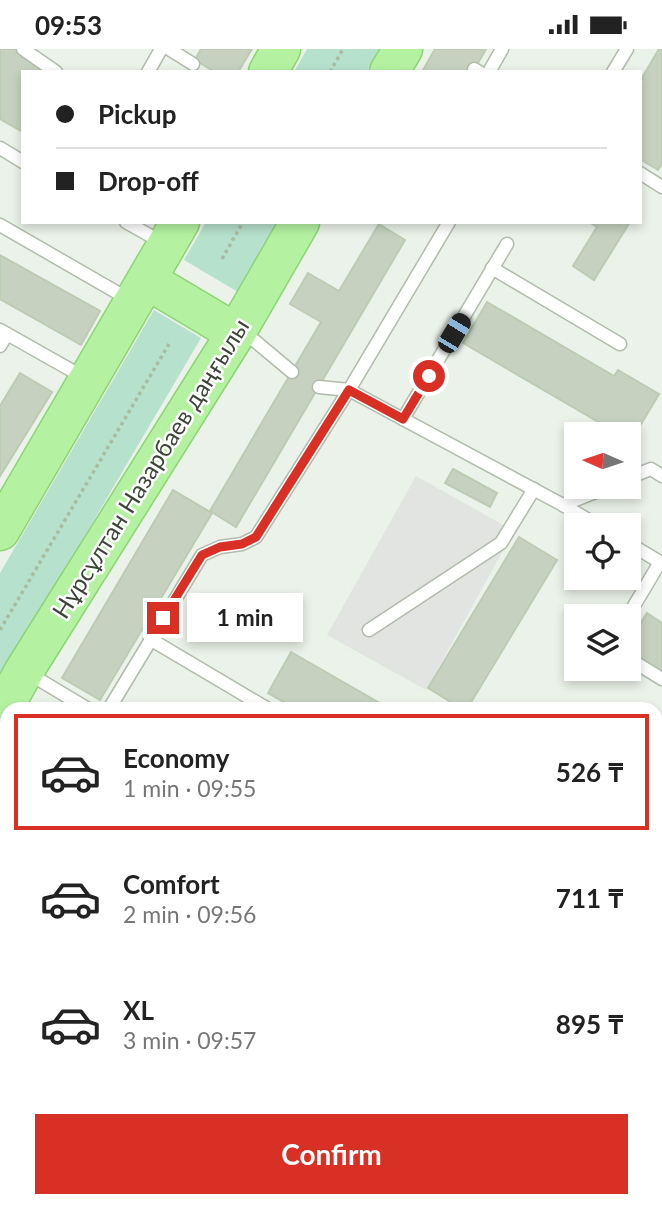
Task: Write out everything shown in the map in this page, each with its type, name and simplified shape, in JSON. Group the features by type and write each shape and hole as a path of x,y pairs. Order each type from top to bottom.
{"main road":[{"path":"269,70 281,49"},
{"path":"390,70 403,49"},
{"name":"Нұрсұлтан Назарбаев даңғылы","path":"7,702 236,333 299,224"},
{"path":"0,531 173,234"},
{"path":"140,291 236,333"}],"lane":[{"path":"23,49 53,70"},
{"path":"149,70 161,49"},
{"path":"490,70 502,49"},
{"path":"614,70 627,49"},
{"path":"173,50 193,64"},
{"path":"0,148 21,161"},
{"path":"642,174 662,187"},
{"path":"135,224 173,234"},
{"path":"113,702 202,555 220,547 242,544 256,537 349,390 448,224"},
{"path":"0,225 140,291"},
{"path":"403,419 507,244"},
{"path":"492,268 620,344"},
{"path":"0,346 4,332 88,380"},
{"path":"236,333 255,341 292,372"},
{"path":"318,387 349,390 577,513"},
{"path":"641,473 650,469 662,476"},
{"path":"369,630 501,543 534,489"},
{"path":"563,505 578,499"},
{"path":"635,604 660,562 641,551"},
{"path":"150,639 256,702"},
{"path":"641,666 662,679"},
{"path":"24,671 76,702"}],"path":[{"path":"331,70 343,49"},
{"path":"222,258 242,224"},
{"path":"0,630 169,344"}],"green space":[{"path":"307,49 380,49 367,70 295,70"},
{"path":"205,224 278,224 238,292 184,260"},
{"path":"154,310 201,338 0,680 0,573"}],"shaded area":[{"path":"416,476 514,531 426,690 327,635"}],"building":[{"path":"0,49 15,49 42,65 39,70 21,70 21,131 0,119"},
{"path":"201,49 252,49 239,70 212,70 195,60"},
{"path":"435,49 486,49 474,70 423,70"},
{"path":"659,49 662,49 662,164 658,170 642,160 642,78"},
{"path":"379,224 405,240 236,527 210,511 321,322 290,304 308,273 339,291"},
{"path":"592,224 629,224 594,280 573,266 597,227"},
{"path":"0,255 100,311 81,345 0,299"},
{"path":"487,302 614,376 618,370 659,394 641,424 641,422 598,422 463,343"},
{"path":"20,373 52,392 0,476 0,406"},
{"path":"453,469 497,493 490,507 445,483"},
{"path":"173,490 212,513 100,700 62,678"},
{"path":"519,537 557,560 471,702 451,702 428,688"},
{"path":"647,613 662,623 662,674 641,661 641,623"},
{"path":"291,652 378,702 284,702 268,693"}],"route":[{"path":"163,618 202,555 220,547 242,544 256,537 349,390 403,419 429,376"}]}
